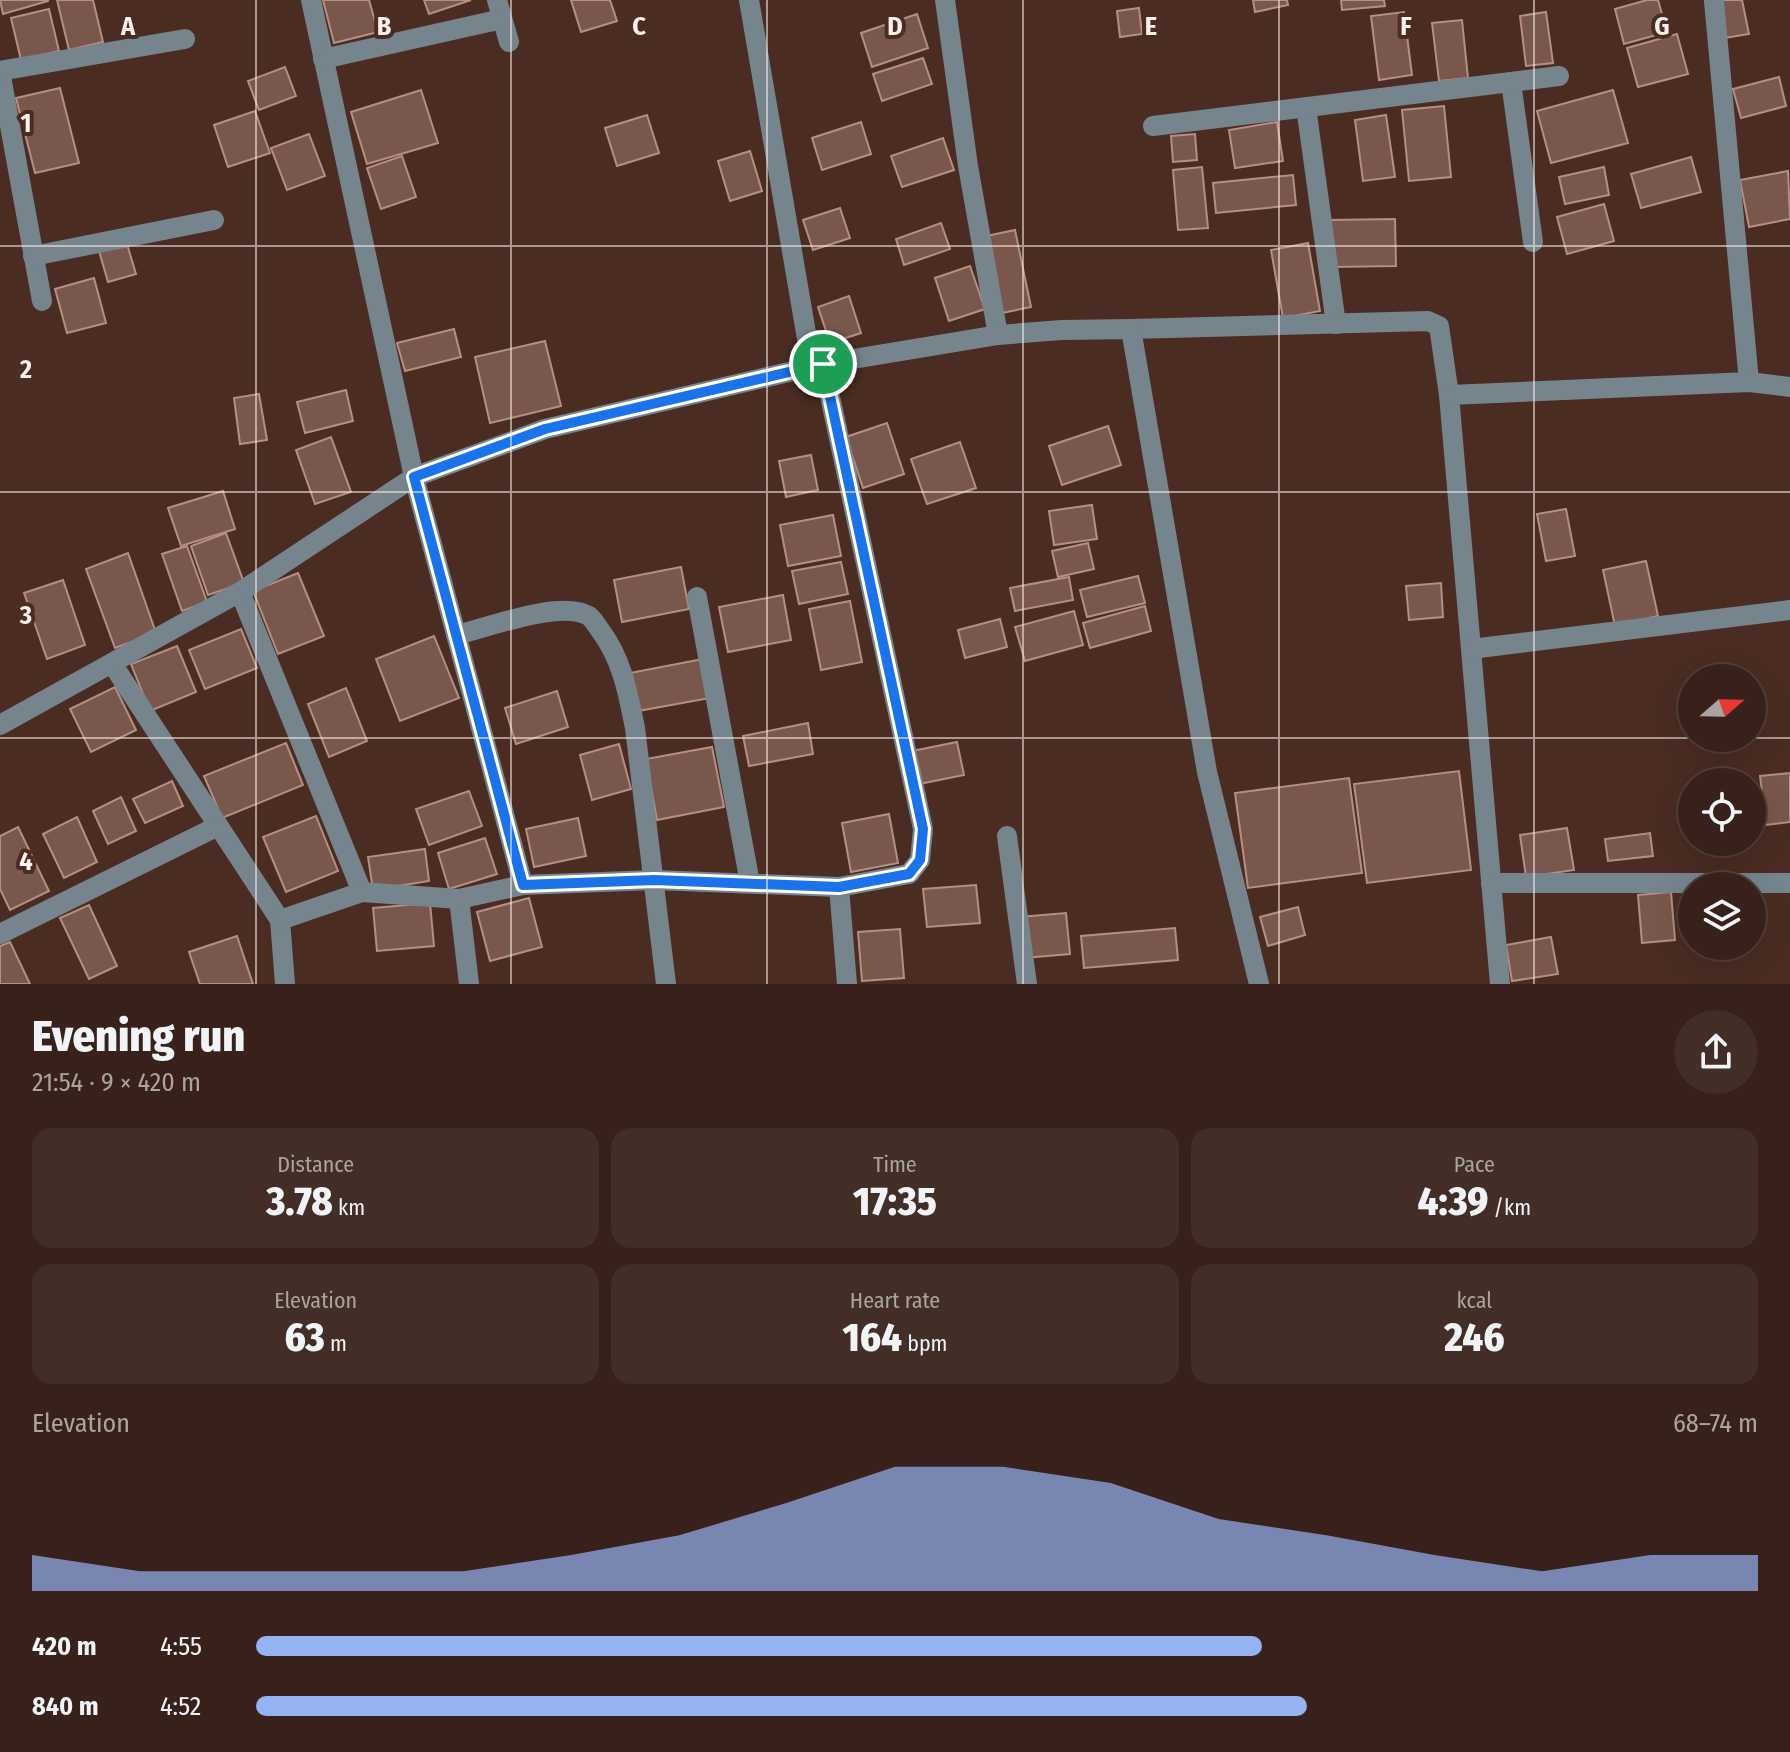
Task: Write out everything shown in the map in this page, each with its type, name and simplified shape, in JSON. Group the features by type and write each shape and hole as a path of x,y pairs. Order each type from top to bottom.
{"street":[{"path":"311,0 414,477 523,885"},
{"path":"280,920 362,892 459,899 523,885 654,880 839,887 909,874 920,860 923,829 818,366 749,0"},
{"path":"945,0 968,166 998,335"},
{"path":"1714,1 1749,382"},
{"path":"323,59 500,9 509,42"},
{"path":"42,301 0,71 185,39"},
{"path":"1153,126 1559,76"},
{"path":"1511,82 1533,242"},
{"path":"1306,107 1336,324"},
{"path":"33,256 214,220"},
{"path":"0,725 240,592 414,477 545,429 818,366 998,335 1062,330 1428,321 1436,323 1440,329 1449,395 1500,984"},
{"path":"1131,329 1207,772 1259,984"},
{"path":"1449,395 1749,382 1790,387"},
{"path":"240,592 362,892"},
{"path":"697,597 750,883"},
{"path":"1471,649 1790,610"},
{"path":"456,635 554,611 574,611 590,616 616,653 628,690 635,728 666,984"},
{"path":"113,665 280,920 285,984"},
{"path":"0,934 218,826"},
{"path":"1007,836 1027,984"},
{"path":"1491,883 1790,883"},
{"path":"839,887 847,984"},
{"path":"459,899 469,984"}],"building":[{"path":"0,0 48,0 48,1 3,14"},
{"path":"57,0 93,0 103,42 69,50"},
{"path":"323,0 369,0 378,32 334,43"},
{"path":"424,0 471,0 429,14"},
{"path":"571,0 610,0 617,21 581,32"},
{"path":"1253,0 1287,0 1288,5 1255,12"},
{"path":"1341,0 1384,0 1385,6 1342,10"},
{"path":"1658,0 1667,32 1624,44 1615,9"},
{"path":"1717,0 1742,0 1749,34 1724,38"},
{"path":"1139,8 1142,34 1120,37 1117,11"},
{"path":"49,9 59,51 21,60 11,18"},
{"path":"1404,12 1412,75 1379,80 1371,16"},
{"path":"1546,12 1553,63 1526,66 1520,16"},
{"path":"917,14 928,48 872,67 861,33"},
{"path":"1462,20 1468,78 1439,81 1432,23"},
{"path":"1677,34 1688,74 1638,87 1627,48"},
{"path":"923,58 932,84 882,101 873,74"},
{"path":"285,67 296,96 259,110 248,81"},
{"path":"1779,77 1786,106 1741,118 1733,89"},
{"path":"60,88 79,163 35,173 16,98"},
{"path":"421,90 438,143 367,164 351,112"},
{"path":"1613,90 1628,143 1551,163 1537,111"},
{"path":"1444,106 1451,177 1409,181 1402,110"},
{"path":"255,111 270,153 228,167 214,125"},
{"path":"647,115 659,153 617,166 605,128"},
{"path":"1386,115 1395,177 1363,181 1355,120"},
{"path":"861,122 871,154 822,170 812,138"},
{"path":"1277,122 1283,161 1235,168 1229,130"},
{"path":"309,134 325,176 287,190 271,148"},
{"path":"1195,134 1197,160 1173,162 1171,136"},
{"path":"943,138 954,170 902,187 891,156"},
{"path":"750,151 762,191 730,201 718,161"},
{"path":"402,156 416,197 381,209 367,168"},
{"path":"1691,157 1701,192 1641,208 1631,174"},
{"path":"1202,167 1208,228 1178,230 1173,170"},
{"path":"1604,167 1609,195 1565,204 1559,177"},
{"path":"1788,171 1790,219 1749,227 1740,180"},
{"path":"1293,175 1296,205 1216,213 1213,183"},
{"path":"1604,204 1614,241 1567,254 1557,217"},
{"path":"840,208 850,238 813,250 803,220"},
{"path":"1395,219 1396,266 1331,267 1330,220"},
{"path":"941,223 950,249 904,265 896,239"},
{"path":"1015,230 1031,307 1002,313 986,236"},
{"path":"1308,243 1320,311 1283,318 1271,250"},
{"path":"127,244 136,274 108,282 99,251"},
{"path":"970,266 985,309 949,321 935,278"},
{"path":"94,278 106,323 67,333 55,289"},
{"path":"849,296 861,333 830,343 818,307"},
{"path":"454,329 461,357 405,371 397,343"},
{"path":"545,341 561,406 490,423 475,357"},
{"path":"346,390 353,421 305,433 297,402"},
{"path":"259,394 267,440 240,444 234,398"},
{"path":"887,423 904,474 863,488 846,437"},
{"path":"1108,426 1121,465 1062,485 1049,446"},
{"path":"331,437 351,492 315,504 296,450"},
{"path":"960,442 976,488 927,504 911,459"},
{"path":"811,455 818,490 786,497 779,461"},
{"path":"223,491 235,529 181,546 168,508"},
{"path":"1092,505 1097,539 1054,545 1049,511"},
{"path":"1566,509 1575,556 1546,561 1537,514"},
{"path":"833,515 841,556 788,566 780,525"},
{"path":"226,533 244,583 208,595 191,546"},
{"path":"1088,543 1094,569 1058,577 1052,551"},
{"path":"187,546 207,602 182,611 162,554"},
{"path":"128,553 156,633 115,648 86,569"},
{"path":"1646,561 1658,616 1615,626 1603,570"},
{"path":"841,562 848,594 799,604 792,571"},
{"path":"681,567 689,609 622,622 614,580"},
{"path":"298,573 324,636 278,654 253,591"},
{"path":"1138,576 1145,603 1087,617 1080,590"},
{"path":"1069,577 1073,600 1015,611 1010,588"},
{"path":"63,580 85,645 47,659 24,593"},
{"path":"1441,583 1443,617 1409,620 1406,586"},
{"path":"783,595 791,640 728,652 719,607"},
{"path":"850,601 862,662 821,670 809,609"},
{"path":"1145,606 1151,631 1090,648 1083,623"},
{"path":"1074,611 1083,645 1025,661 1015,627"},
{"path":"1000,619 1007,647 965,658 958,630"},
{"path":"241,629 257,668 205,689 189,650"},
{"path":"434,636 459,698 400,721 376,659"},
{"path":"177,646 196,692 150,711 131,664"},
{"path":"703,659 710,698 638,711 630,673"},
{"path":"115,687 136,730 91,752 70,709"},
{"path":"346,688 367,741 329,757 308,704"},
{"path":"557,691 568,727 516,744 505,708"},
{"path":"808,723 813,754 749,766 743,736"},
{"path":"957,742 964,775 919,784 912,751"},
{"path":"286,743 303,785 222,818 204,776"},
{"path":"619,744 631,789 592,800 580,755"},
{"path":"712,747 724,807 657,820 646,759"},
{"path":"1459,771 1471,870 1367,883 1354,784"},
{"path":"1790,773 1790,822 1766,825 1766,775"},
{"path":"1349,778 1362,873 1248,888 1235,793"},
{"path":"172,781 183,806 145,823 133,799"},
{"path":"469,791 482,826 429,845 416,809"},
{"path":"121,797 136,831 108,844 93,811"},
{"path":"889,814 898,863 851,872 842,823"},
{"path":"316,816 338,871 286,892 263,837"},
{"path":"77,817 97,862 64,878 43,834"},
{"path":"578,818 586,856 534,867 526,829"},
{"path":"18,827 49,891 10,910 0,889 0,836"},
{"path":"1567,828 1574,870 1526,877 1520,835"},
{"path":"1650,833 1653,856 1608,861 1605,839"},
{"path":"485,838 497,874 449,889 438,853"},
{"path":"425,849 429,881 373,890 368,857"},
{"path":"976,885 980,923 927,927 923,889"},
{"path":"1671,892 1675,940 1642,943 1638,895"},
{"path":"529,898 542,947 490,961 477,912"},
{"path":"430,903 434,946 377,951 373,908"},
{"path":"89,905 117,966 89,979 60,918"},
{"path":"1298,907 1305,935 1268,946 1260,917"},
{"path":"1066,913 1070,954 1024,958 1020,917"},
{"path":"1175,928 1178,960 1084,968 1081,936"},
{"path":"900,929 904,978 862,981 858,932"},
{"path":"237,936 253,984 200,984 189,952"},
{"path":"1551,937 1558,974 1512,981 1506,945"},
{"path":"10,942 30,984 0,984 0,946"}],"route":[{"path":"823,364 923,829 920,860 909,874 839,887 654,880 523,885 414,477 545,429 823,364"}]}
